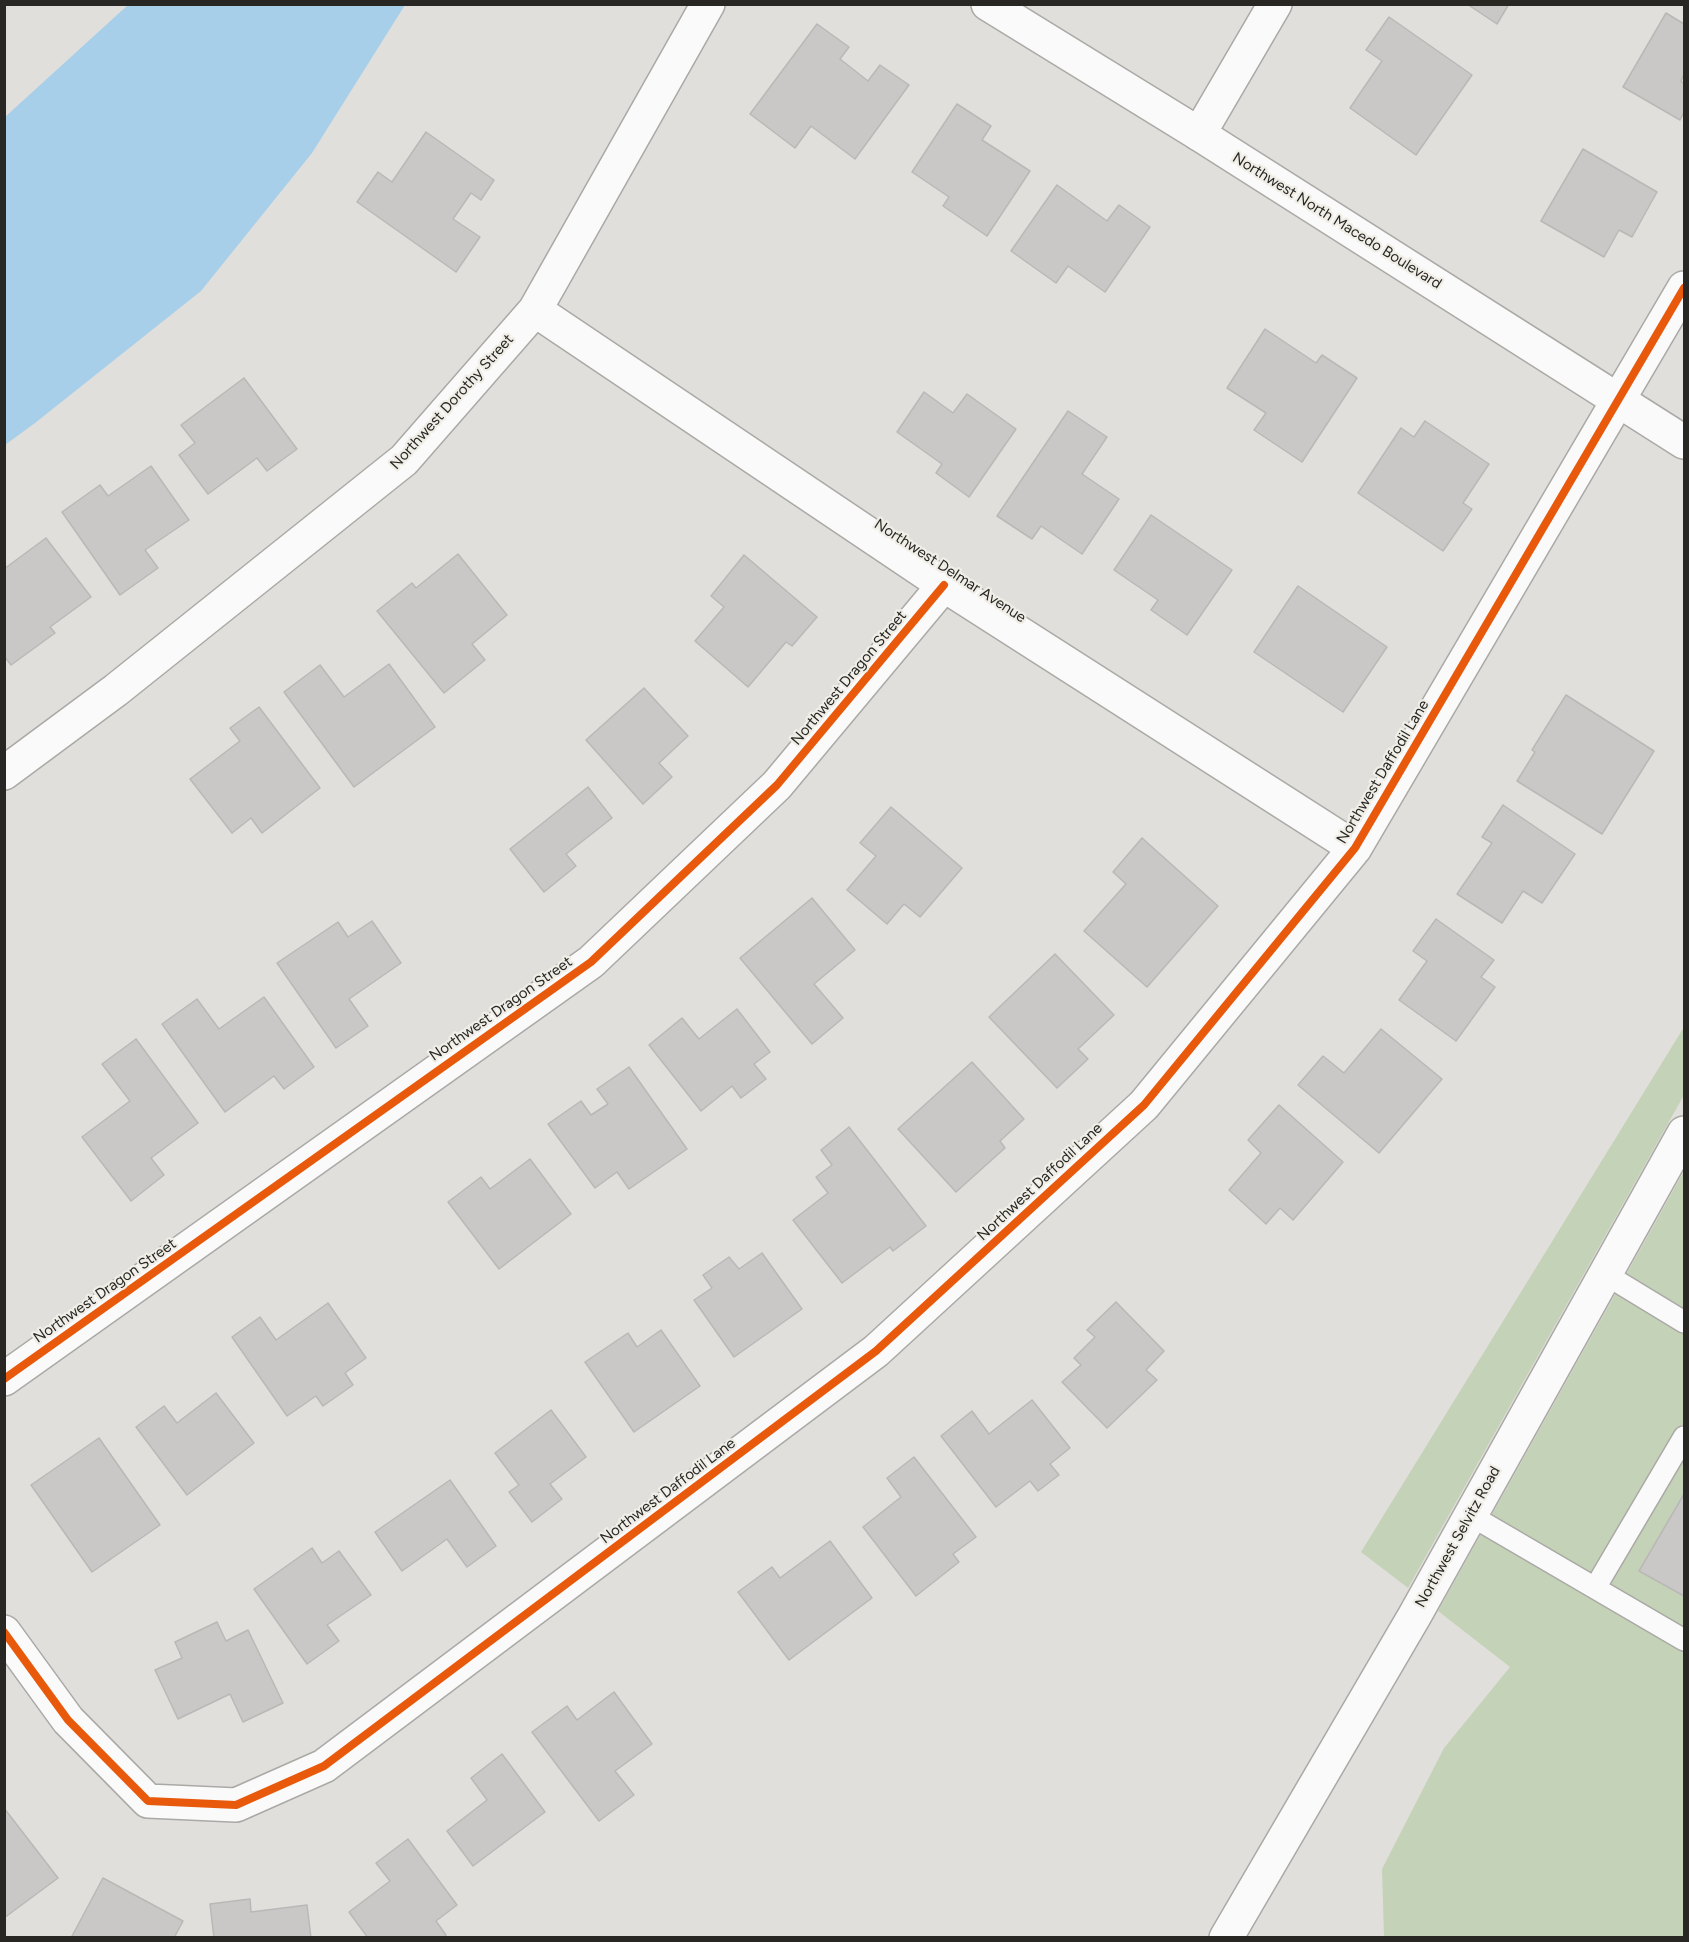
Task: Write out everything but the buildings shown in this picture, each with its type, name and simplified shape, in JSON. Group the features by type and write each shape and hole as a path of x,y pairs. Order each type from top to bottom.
{"street":[{"name":"Northwest Dorothy Street","path":"4,773 116,690 404,460 535,310 708,4"},
{"name":"Northwest North Macedo Boulevard","path":"988,4 1199,134 1684,442"},
{"path":"1199,134 1275,4"},
{"name":"Northwest Daffodil Lane","path":"4,1632 68,1720 148,1801 236,1805 324,1766 876,1351 1144,1105 1355,848 1684,288"},
{"name":"Northwest Delmar Avenue","path":"535,310 944,585 1355,848"},
{"name":"Northwest Dragon Street","path":"4,1379 591,962 777,785 944,585"},
{"name":"Northwest Selvitz Road","path":"1226,1938 1415,1615 1684,1133"}],"lane":[{"path":"1605,1274 1684,1322"},
{"path":"1595,1588 1684,1437"},
{"path":"1470,1515 1684,1640"}],"green space":[{"path":"1684,1027 1684,1095 1408,1588 1361,1552"},
{"path":"1684,1171 1684,1937 1384,1937 1382,1869 1444,1748 1510,1667 1438,1611"}],"water":[{"path":"129,4 405,5 312,153 201,291 5,445 5,117"}],"cycle path":[{"path":"4,1632 68,1720 148,1801 236,1805 324,1766 876,1351 1144,1105 1355,848 1684,288"},
{"path":"4,1379 591,962 777,785 944,585"}]}
